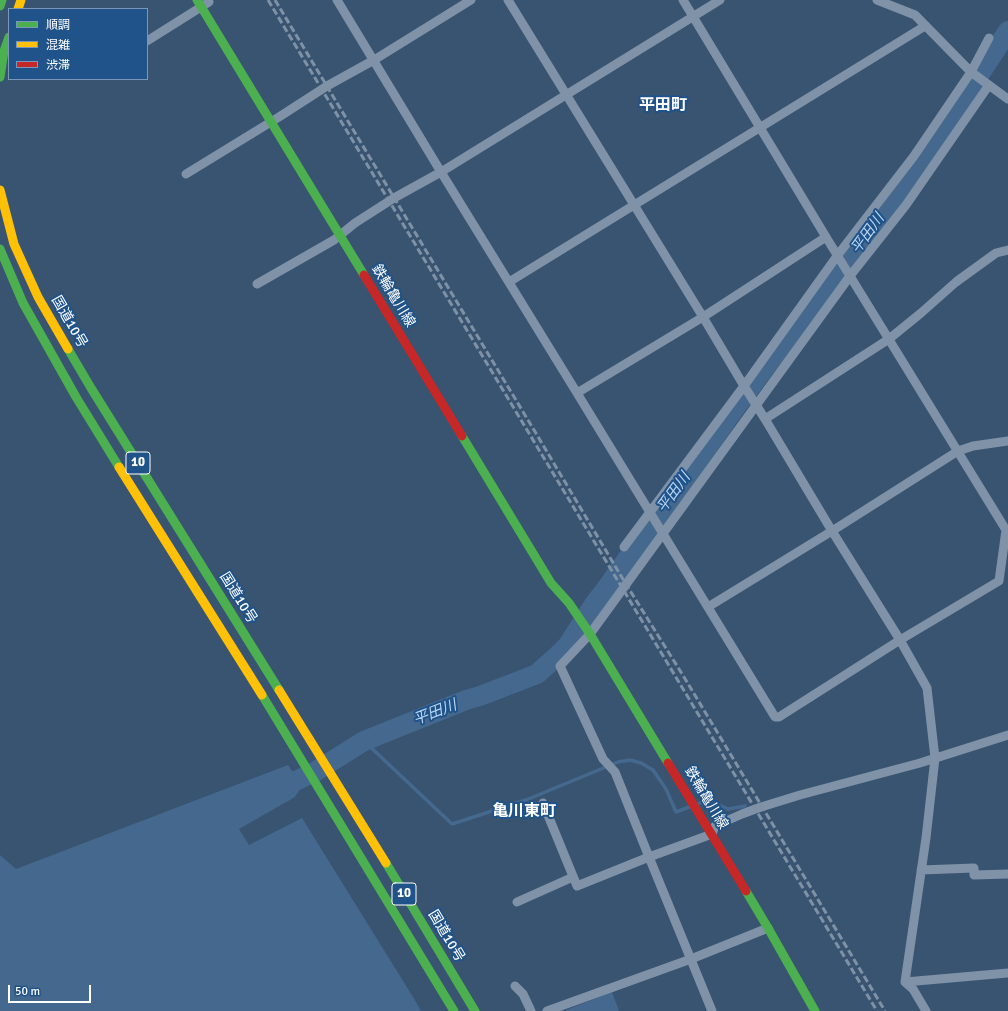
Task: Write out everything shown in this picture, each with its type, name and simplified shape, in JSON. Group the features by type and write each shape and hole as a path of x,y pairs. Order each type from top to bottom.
{"main road":[{"path":"0,6 2,0"},
{"name":"鉄輪亀川線","path":"206,4 345,231 551,583 589,632 712,834 815,1011"},
{"path":"0,77 4,51 8,40"},
{"name":"国道10号","path":"0,190 14,244 38,298 91,388 334,778 475,1011"},
{"name":"10","path":"0,249 23,303 76,398 318,785 454,1011"},
{"name":"鉄輪亀川線","path":"424,356 559,579 568,603"}],"street":[{"path":"337,0 775,717 779,717 900,640 999,581 1007,530 837,256 683,0"},
{"path":"186,174 327,86 374,60 471,0"},
{"path":"508,0 900,640 927,688 935,758 906,982"},
{"path":"257,284 334,240 355,223 394,198 441,172 720,0"},
{"path":"877,0 916,15 971,72 1008,99"},
{"path":"148,40 206,4"},
{"path":"509,282 925,26"},
{"path":"624,547 744,386 837,256 914,156 971,72 989,38"},
{"path":"712,1011 616,772 603,759 560,666 589,632 663,534 850,276 906,205 987,83"},
{"path":"577,393 703,317 826,237"},
{"path":"765,419 889,339 956,282 996,253 1008,250"},
{"path":"708,607 958,451 973,446 1008,441"},
{"path":"543,803 577,886 712,834 714,826 761,807 800,794 935,758 1008,735"},
{"path":"921,870 974,868 974,875 1008,874"},
{"path":"517,902 573,877"},
{"path":"547,1011 691,959 768,928"},
{"path":"906,982 1008,973"},
{"path":"906,982 913,989 926,1011"},
{"path":"515,986 523,994 531,1011"}],"water":[{"path":"288,765 302,786 295,797 239,829 249,845 302,818 421,1011 0,1011 0,855 16,869"},
{"path":"612,992 619,1011 566,1011 566,1010"}],"waterway":[{"name":"平田川","path":"273,791 313,773 364,741 466,700 537,674 568,645 595,603 635,548 644,539 732,412 763,370 828,290 921,163 1008,31"},
{"path":"364,741 452,824 526,800 618,762 630,760 641,763 653,770 666,789 676,812 708,800 728,809 745,806"}],"railway":[{"path":"268,0 877,1011"},
{"path":"275,0 624,581 684,677 885,1011"}],"traffic: fast":[{"path":"0,6 2,0"},
{"path":"197,0 364,275"},
{"path":"0,77 4,51 8,40"},
{"path":"0,249 23,303 76,397 119,467"},
{"path":"68,349 279,690"},
{"path":"462,436 551,583 569,603 590,634 668,763"},
{"path":"262,695 454,1011"},
{"path":"386,863 475,1011"},
{"path":"746,891 815,1011"}],"traffic: slow":[{"path":"18,8 21,0"},
{"path":"0,190 14,244 38,297 68,349"},
{"path":"119,467 262,695"},
{"path":"279,690 386,863"}],"traffic: jam":[{"path":"364,275 462,436"},
{"path":"668,763 746,891"}],"district":[{"name":"平田町","path":"663,106"},
{"name":"亀川東町","path":"524,812"}]}
